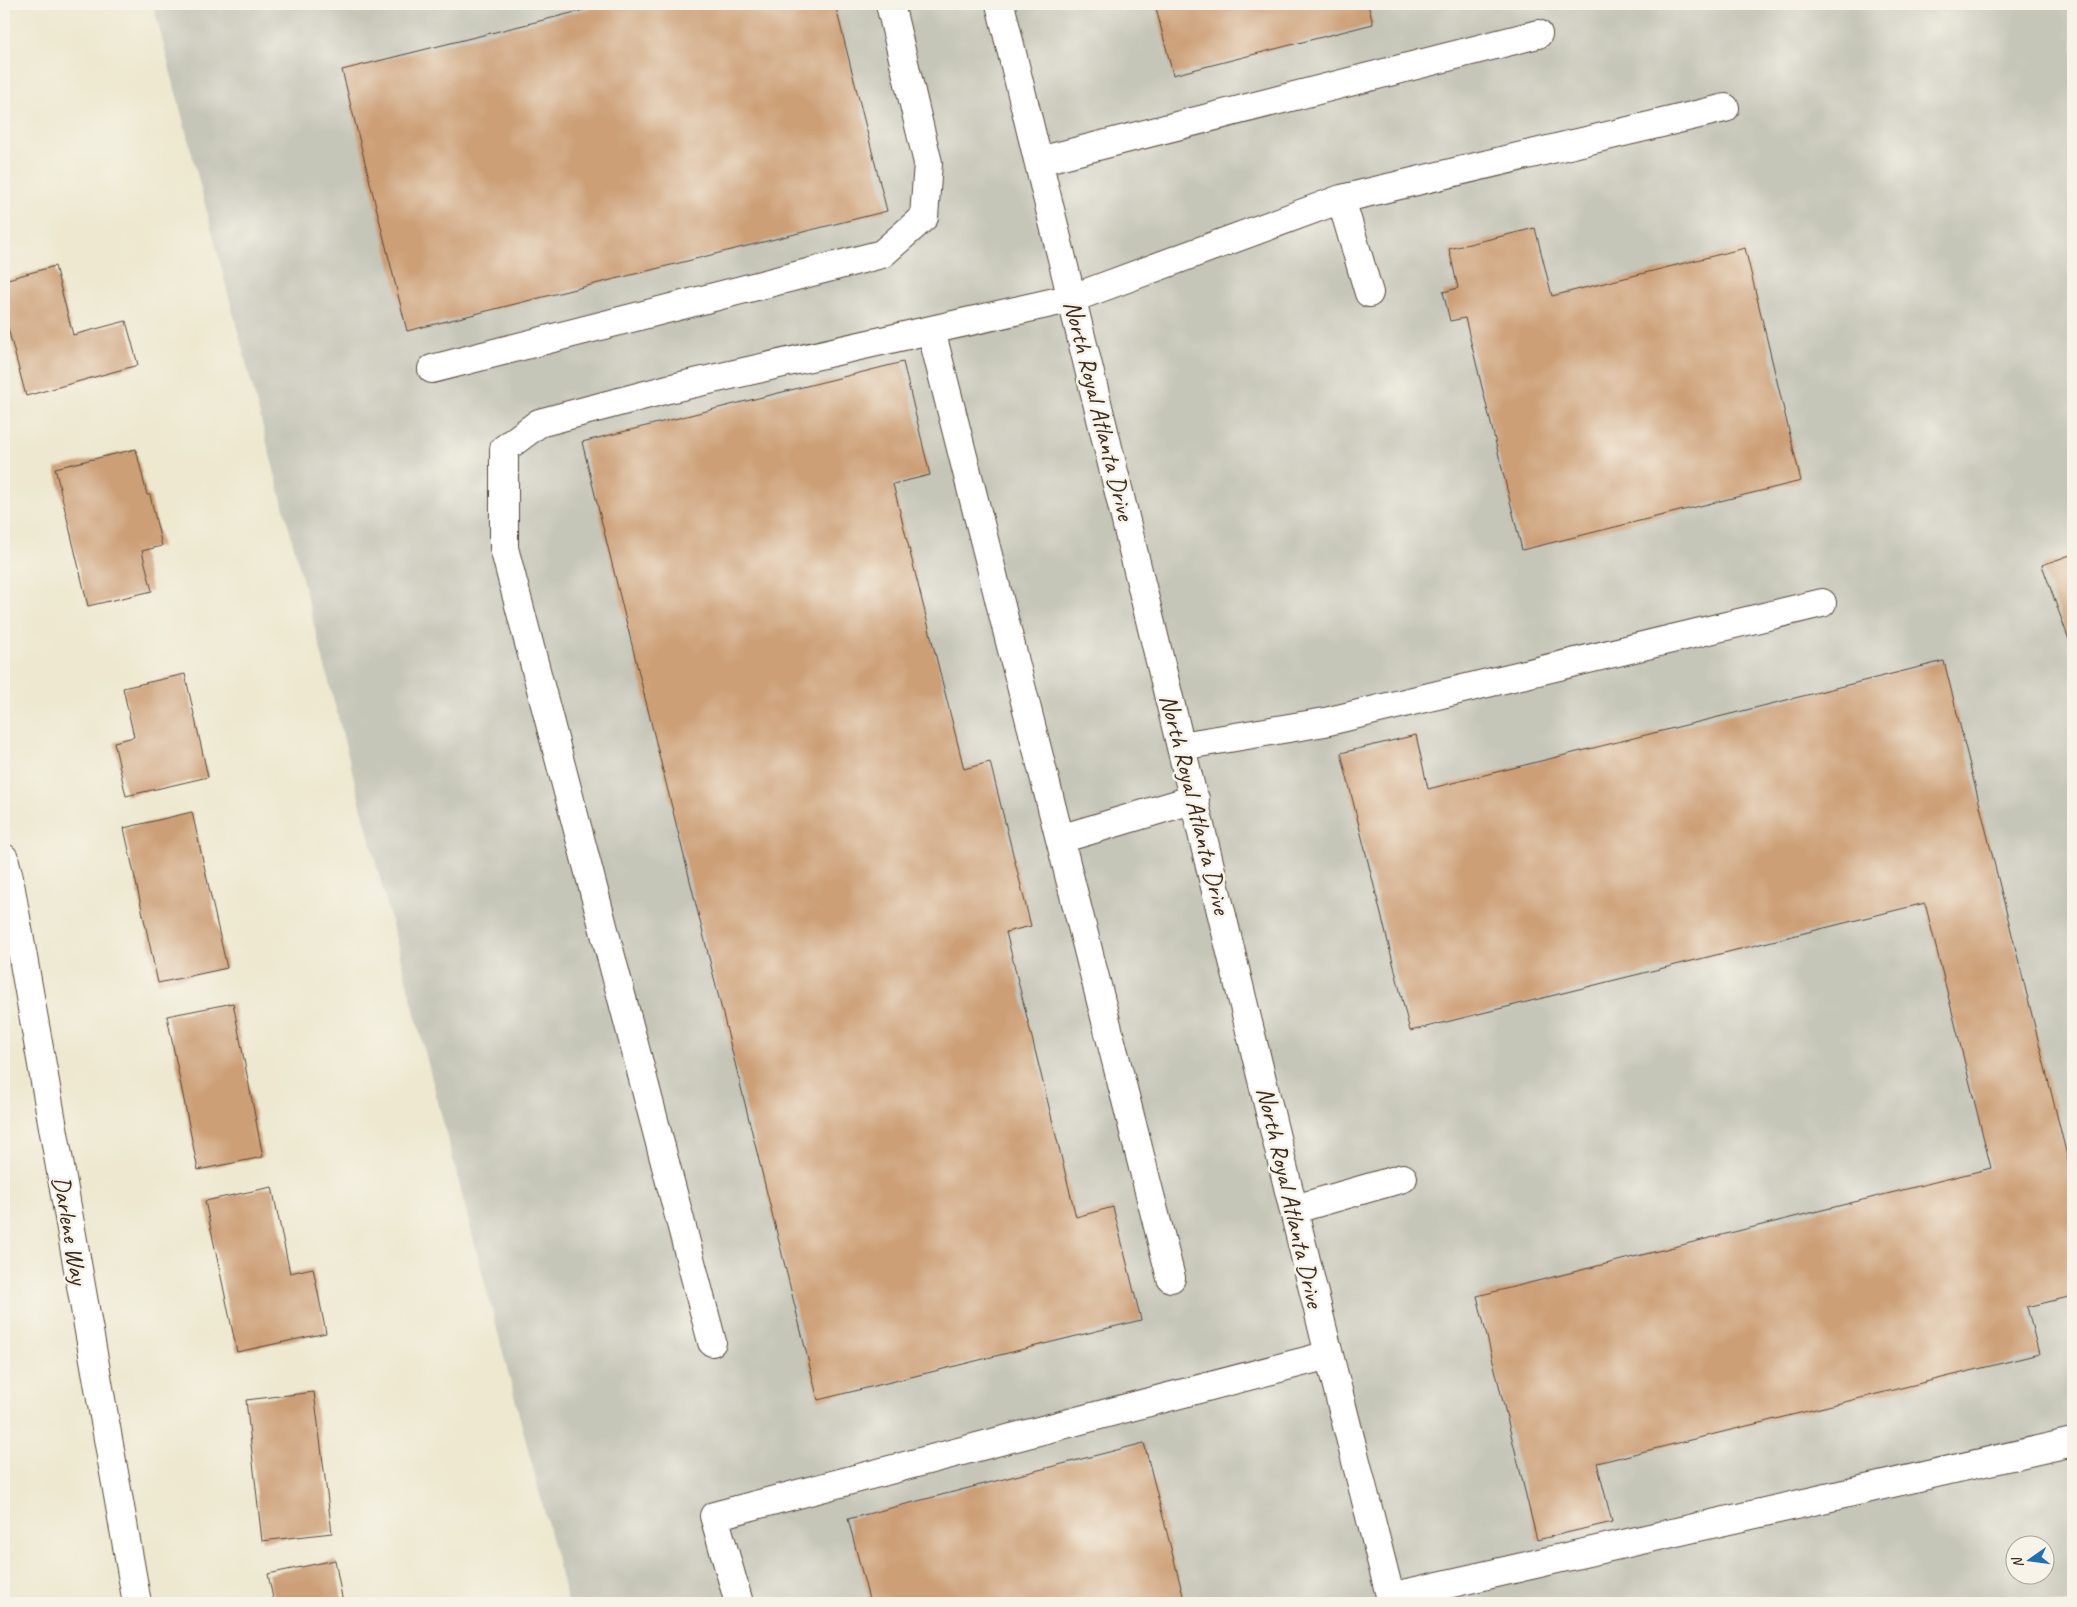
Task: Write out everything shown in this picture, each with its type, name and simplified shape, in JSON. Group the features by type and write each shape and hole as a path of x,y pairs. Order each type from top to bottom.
{"street":[{"path":"432,368 882,254 924,217 928,163 890,4"},
{"name":"North Royal Atlanta Drive","path":"1000,4 1295,1209 1329,1355 1391,1600"},
{"path":"1039,161 1538,34"},
{"path":"712,1342 504,548 504,449 539,422 668,389 1073,298 1341,199 1726,108"},
{"path":"1341,199 1369,293"},
{"path":"931,330 1171,1278"},
{"path":"1181,746 1325,722 1822,603"},
{"path":"1060,839 1195,799"},
{"name":"Darlene Way","path":"5,872 137,1603"},
{"path":"1295,1209 1403,1178"},
{"path":"740,1603 714,1516 1329,1355"},
{"path":"1391,1600 2073,1442"}],"shaded area":[{"path":"153,4 2073,4 2073,1603 568,1603"}],"building":[{"path":"608,4 835,4 887,211 407,331 342,70"},
{"path":"1155,4 1368,4 1373,24 1173,75"},
{"path":"1535,228 1552,296 1745,248 1801,481 1522,550 1465,318 1450,321 1443,292 1458,288 1449,249"},
{"path":"55,266 73,335 126,321 138,365 26,396 4,313 4,280"},
{"path":"903,362 930,475 893,484 964,769 990,762 1031,926 1006,932 1076,1217 1113,1207 1141,1320 818,1400 582,442"},
{"path":"136,449 147,495 150,495 162,546 142,551 152,591 88,606 55,468"},
{"path":"2073,554 2073,651 2042,565"},
{"path":"1944,661 2073,1180 2073,1296 2027,1307 2039,1354 1597,1463 1612,1522 1537,1540 1477,1296 1991,1168 1925,903 1410,1031 1341,753 1416,735 1428,789"},
{"path":"185,674 208,777 126,796 114,742 134,737 123,688"},
{"path":"192,812 227,968 158,983 124,828"},
{"path":"233,1003 263,1157 198,1170 167,1016"},
{"path":"272,1187 290,1273 313,1268 326,1333 237,1352 205,1201"},
{"path":"314,1392 332,1533 262,1541 246,1400"},
{"path":"1144,1443 1185,1603 870,1603 848,1519"},
{"path":"335,1560 343,1603 274,1603 268,1574"}]}
